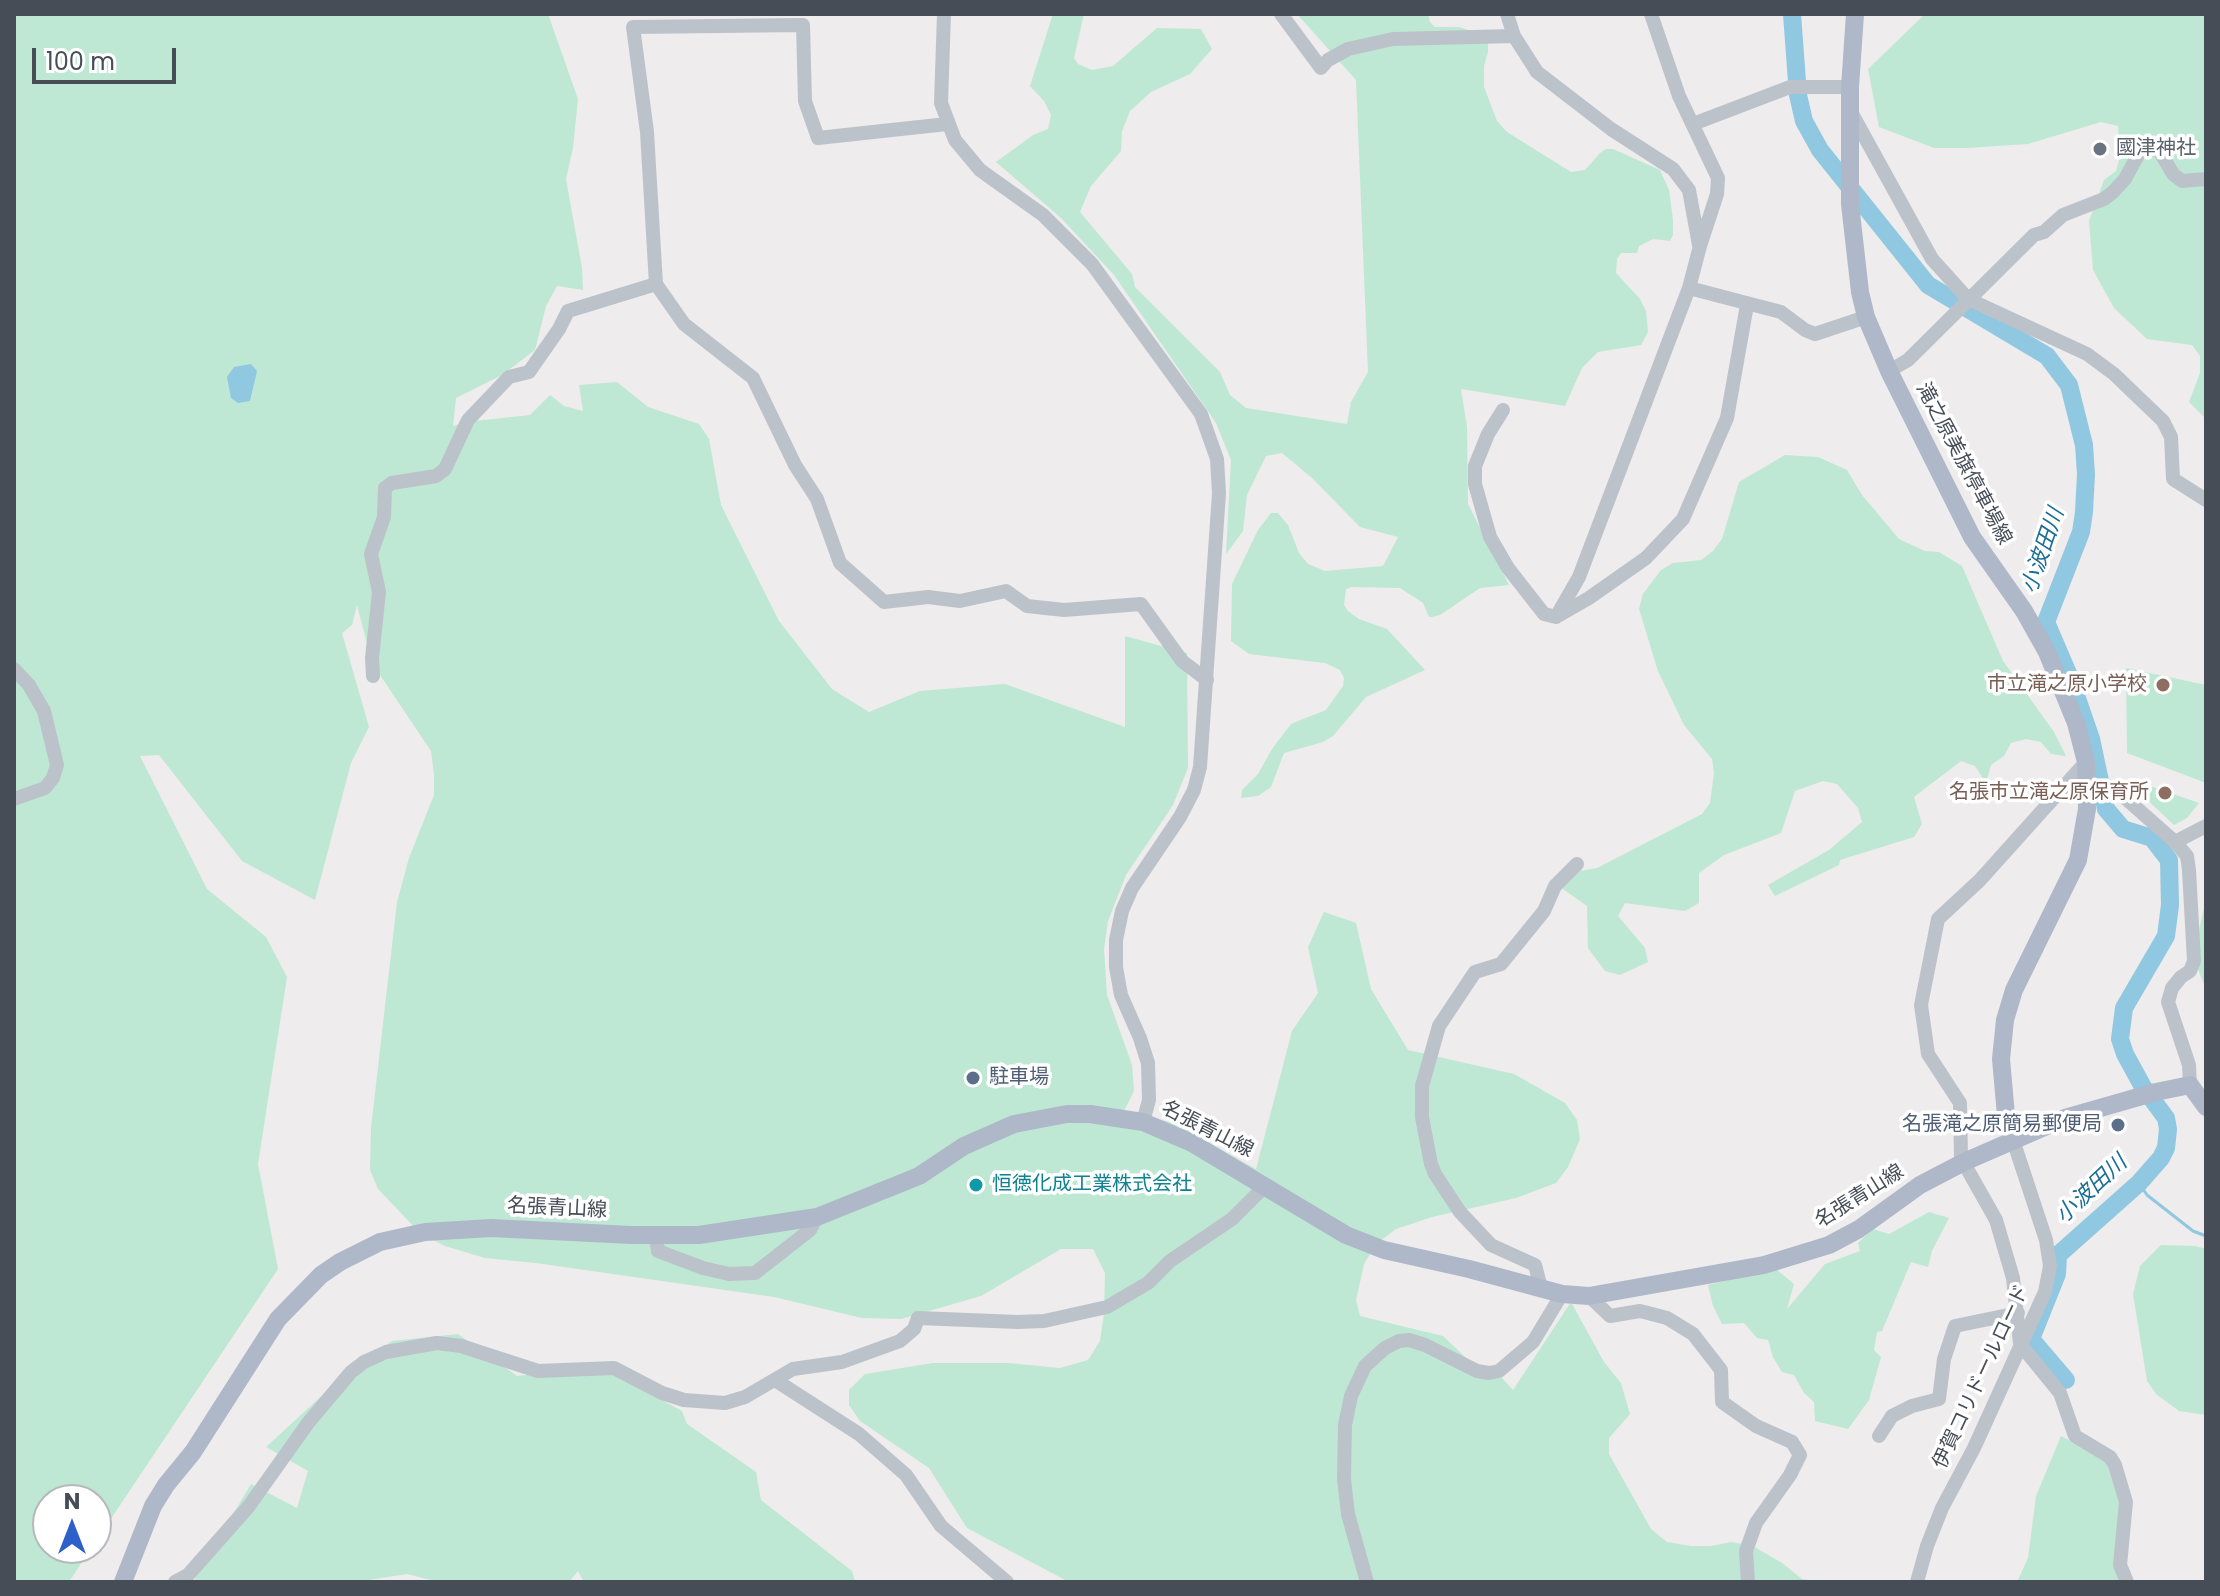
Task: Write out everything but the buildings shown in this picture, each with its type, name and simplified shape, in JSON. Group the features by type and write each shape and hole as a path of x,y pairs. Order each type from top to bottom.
{"main road":[{"name":"滝之原美旗停車場線","path":"1855,14 1850,87 1850,204 1860,292 1866,317 1889,371 1972,537 2024,611 2047,652 2076,723 2086,762 2096,785 2078,860 2014,990 2005,1020 2001,1059 2006,1115 2013,1140"},
{"name":"名張青山線","path":"123,1582 153,1506 193,1452 278,1319 321,1275 380,1242 425,1232 491,1228 656,1236 699,1235 817,1217 919,1176 964,1146 1014,1124 1067,1114 1109,1115 1143,1122 1192,1143 1346,1235 1384,1250 1562,1294 1589,1296 1764,1265 1829,1245 1859,1229 1920,1185 2013,1140 2065,1118 2190,1085"},
{"path":"2190,1085 2206,1107"}],"street":[{"path":"944,14 940,91 947,124 970,160 1043,215 1092,264 1188,394 1206,424 1215,449 1219,481 1202,754 1194,790 1180,817 1132,888 1117,931 1116,967 1121,995 1148,1063 1149,1100 1143,1122"},
{"path":"1281,14 1321,68 1328,60 1348,49 1393,39 1514,36"},
{"path":"1507,14 1514,36 1537,72 1611,129 1673,169 1689,190 1700,246"},
{"path":"1556,617 1579,577 1689,288 1717,194 1718,178 1679,96 1651,14"},
{"path":"947,124 818,138 805,101 803,25 633,27 647,132 656,284 684,324 753,378 795,465 817,499 840,563 884,602 928,597 960,601 1006,591 1027,606 1039,608 1064,610 1141,604 1182,661 1207,680"},
{"path":"1693,124 1797,87 1850,87"},
{"path":"1851,111 1932,259 1963,304 2087,354 2114,374 2163,421 2171,437 2173,479 2206,500"},
{"path":"1889,371 1908,360 2034,235 2044,232 2063,215 2104,199 2113,192 2125,179 2145,142 2156,145 2173,174 2182,181 2206,179"},
{"path":"373,676 379,592 371,554 384,517 385,488 392,483 429,478 441,473 448,466 468,420 509,377 529,372 568,311 656,284"},
{"path":"1689,288 1781,312 1815,334 1866,317"},
{"path":"1503,410 1488,434 1475,466 1475,484 1490,537 1508,568 1544,614 1556,617 1646,558 1683,519 1727,418 1747,305"},
{"path":"14,669 29,685 44,711 57,765 53,778 45,788 14,799"},
{"path":"2086,762 2001,857 1936,923 1921,1005 1928,1054 1960,1103 1961,1158 1996,1220 2013,1278 2020,1344 2060,1393 2075,1436 2110,1457 2115,1465 2126,1502 2120,1565 2127,1582"},
{"path":"2096,785 2115,789 2187,856 2194,961 2190,971 2172,988 2168,1002 2189,1065 2190,1085"},
{"path":"2175,842 2206,826"},
{"path":"1541,1288 1537,1268 1501,1252 1482,1236 1460,1212 1435,1174 1422,1117 1422,1086 1439,1026 1475,972 1501,964 1544,911 1555,886 1577,864"},
{"path":"2190,878 2206,876"},
{"name":"伊賀コリドールロード","path":"1917,1582 1942,1508 1974,1448 2045,1292 2050,1266 2046,1240 2013,1140"},
{"path":"175,1582 188,1575 249,1506 308,1423 351,1372 386,1352 437,1343 461,1346 538,1371 614,1368 662,1393 702,1403 725,1403 745,1397 793,1369 842,1362 900,1341 914,1329 918,1318 1044,1321 1107,1307 1148,1283 1170,1261 1232,1219 1265,1186"},
{"path":"656,1236 658,1251 703,1268 729,1274 755,1273 810,1230 817,1217"},
{"path":"1367,1582 1348,1514 1344,1479 1345,1425 1351,1396 1365,1366 1385,1348 1409,1340 1477,1371 1499,1371 1533,1342 1562,1294"},
{"path":"1589,1296 1610,1316 1640,1311 1667,1318 1693,1334 1721,1370 1722,1402 1756,1426 1792,1442 1800,1455 1790,1475 1756,1523 1746,1551 1748,1582"},
{"path":"1879,1436 1892,1416 1912,1406 1939,1399 1944,1359 1955,1326 2018,1313"},
{"path":"775,1380 859,1434 906,1475 941,1526 1007,1582"}],"green space":[{"path":"14,14 548,14 578,99 566,179 583,290 557,286 546,306 535,350 502,375 456,398 453,426 530,415 550,395 564,406 583,411 579,385 617,382 648,407 699,424 709,439 721,505 779,621 832,689 869,712 920,691 1005,684 1125,727 1125,636 1187,653 1188,768 1173,805 1126,875 1108,921 1104,949 1107,995 1132,1065 1134,1091 1124,1111 1174,1123 1256,1169 1292,1031 1318,993 1308,947 1324,912 1356,923 1371,989 1408,1050 1514,1074 1565,1103 1577,1120 1580,1139 1568,1167 1556,1183 1516,1198 1432,1217 1396,1229 1376,1244 1364,1264 1356,1300 1360,1316 1443,1336 1482,1373 1502,1378 1513,1390 1571,1302 1604,1362 1621,1383 1630,1414 1609,1438 1609,1454 1651,1529 1667,1542 1691,1546 1731,1542 1753,1546 1802,1579 1827,1582 1069,1582 967,1528 929,1468 860,1421 849,1405 849,1390 865,1374 933,1363 1008,1363 1060,1368 1088,1360 1100,1341 1104,1313 1105,1273 1093,1249 1061,1249 981,1296 901,1319 862,1318 774,1297 485,1258 445,1246 421,1234 378,1189 370,1170 371,1128 397,902 409,858 434,795 434,775 431,751 372,663 357,605 352,625 342,633 369,727 351,763 315,900 242,861 159,755 140,756 207,889 266,937 287,977 258,1164 278,1269 112,1517 112,1484 32,1484 32,1564 81,1564 69,1582 14,1582"},
{"path":"1053,14 1084,14 1074,58 1078,64 1092,70 1113,66 1157,28 1201,29 1212,49 1190,74 1151,92 1130,111 1122,131 1121,151 1091,186 1080,212 1132,274 1135,287 1220,372 1230,395 1246,408 1347,424 1351,402 1368,372 1356,80 1297,14 1428,14 1435,27 1459,27 1488,36 1484,87 1497,121 1507,132 1571,172 1585,170 1600,153 1613,149 1660,170 1669,190 1673,220 1670,241 1653,239 1639,246 1637,253 1621,253 1617,259 1616,273 1640,299 1646,311 1648,332 1641,345 1598,352 1582,368 1565,406 1461,389 1467,427 1468,504 1509,585 1480,588 1440,615 1432,617 1429,617 1423,603 1400,588 1346,589 1344,605 1348,611 1359,619 1387,629 1425,670 1366,697 1333,736 1323,742 1284,753 1271,787 1258,796 1241,798 1242,790 1258,774 1291,724 1326,710 1343,686 1344,678 1340,670 1325,663 1249,654 1231,641 1232,584 1258,530 1271,513 1278,513 1288,525 1299,553 1308,564 1325,571 1383,566 1398,537 1360,527 1312,478 1282,453 1266,456 1247,495 1243,531 1226,554 1231,460 1216,423 1114,275 1061,218 996,162 1033,135 1048,129 1051,115 1044,101 1030,86"},
{"path":"1925,14 2206,14 2206,419 2189,402 2200,373 2200,356 2192,345 2147,339 2114,308 2093,270 2089,221 2104,180 2116,171 2120,157 2118,126 2101,122 2028,144 1966,148 1934,148 1879,127 1868,69"},
{"path":"1785,455 1818,457 1847,470 1862,495 1899,539 1925,551 1939,552 1962,566 2003,661 2054,732 2066,756 2051,754 2041,742 2026,739 2011,743 2004,756 1991,765 1986,783 1975,766 1961,761 1914,797 1922,824 1914,837 1840,860 1839,865 1775,896 1768,885 1829,850 1862,822 1858,808 1837,784 1823,781 1795,791 1781,833 1724,855 1699,873 1699,903 1685,911 1625,903 1618,916 1645,948 1648,962 1620,975 1605,971 1588,948 1587,906 1560,887 1568,873 1597,868 1702,814 1710,803 1714,773 1712,759 1684,725 1658,671 1639,609 1643,594 1661,570 1673,563 1701,560 1713,551 1722,539 1739,482"},
{"path":"2126,668 2206,685 2206,783 2127,753"},
{"path":"2144,784 2199,803 2187,818 2174,825 2142,795"},
{"path":"2206,899 2206,989 2193,957"},
{"path":"1929,1212 1949,1218 1932,1251 1928,1267 1911,1262 1882,1331 1877,1332 1874,1350 1881,1357 1869,1400 1848,1429 1815,1421 1814,1402 1804,1393 1794,1375 1782,1372 1768,1340 1757,1338 1744,1323 1722,1324 1708,1285 1775,1268 1794,1284 1787,1309 1825,1264 1860,1251 1858,1243 1873,1229 1889,1234"},
{"path":"2161,1245 2206,1249 2206,1415 2179,1411 2156,1394 2147,1381 2133,1294 2140,1266"},
{"path":"458,1334 517,1376 600,1367 682,1411 687,1424 756,1472 761,1500 852,1571 855,1582 584,1582 578,1571 569,1582 439,1582 407,1574 356,1582 193,1582 251,1484 297,1508 308,1471 266,1447 351,1369 392,1341"},
{"path":"2061,1436 2106,1460 2121,1502 2116,1573 2120,1582 2017,1582 2028,1558 2036,1496"}],"water":[{"path":"251,364 257,371 250,401 238,403 231,398 227,377 234,367"}],"waterway":[{"name":"小波田川","path":"1792,14 1798,95 1804,121 1820,150 1928,285 2047,356 2069,385 2084,445 2084,512 2081,532 2046,622 2091,739 2106,809 2123,829 2152,838 2169,860 2170,905 2166,936 2124,1008 2120,1039 2143,1087 2166,1118 2166,1148 2139,1183 2058,1255 2057,1274 2031,1339 2066,1380"},
{"path":"2139,1183 2147,1195 2193,1231 2206,1236"}],"place":[{"name":"國津神社","path":"2100,149"},
{"name":"市立滝之原小学校","path":"2163,685"},
{"name":"名張市立滝之原保育所","path":"2165,793"},
{"name":"駐車場","path":"973,1078"},
{"name":"名張滝之原簡易郵便局","path":"2118,1125"},
{"name":"恒徳化成工業株式会社","path":"976,1185"}]}
